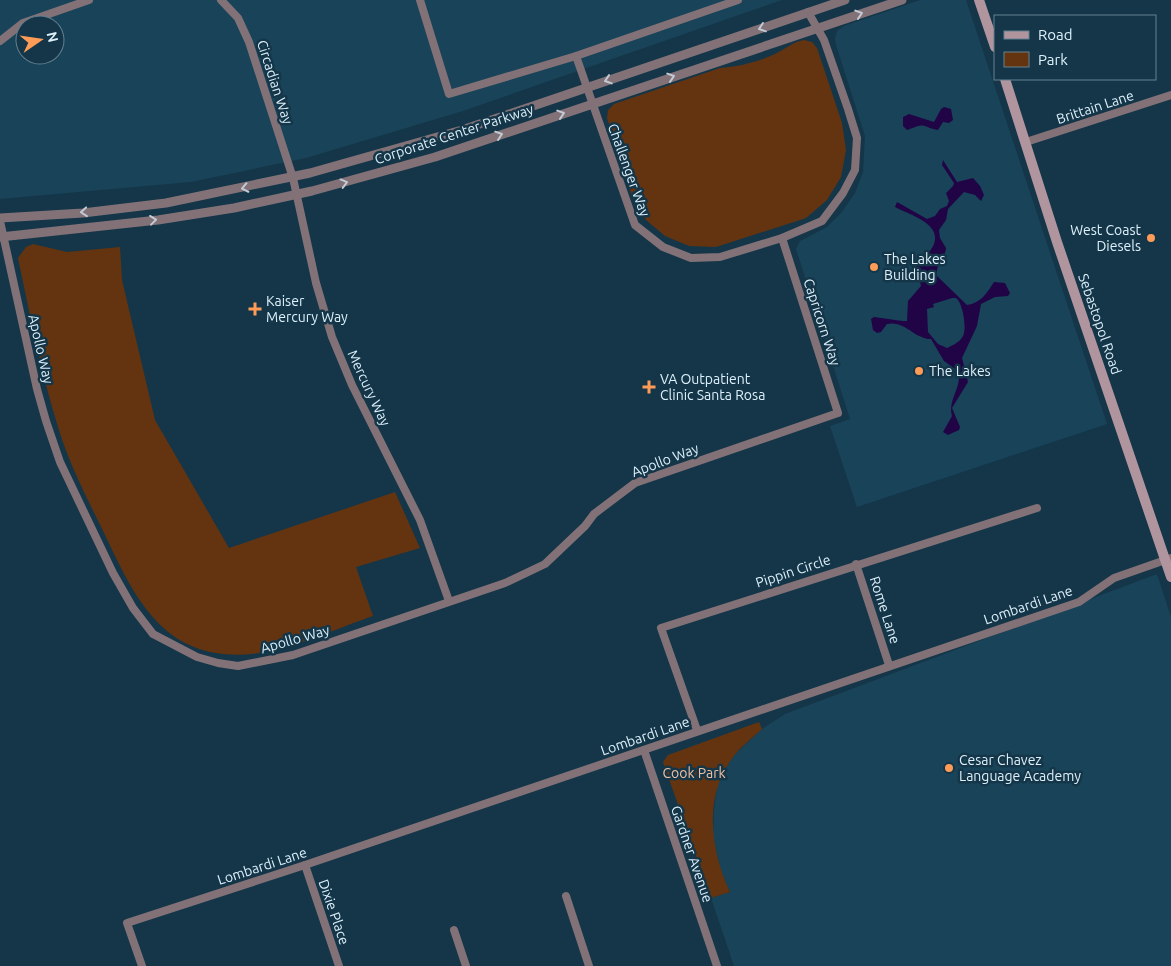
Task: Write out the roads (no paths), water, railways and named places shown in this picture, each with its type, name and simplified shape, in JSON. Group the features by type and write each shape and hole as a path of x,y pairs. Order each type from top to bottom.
{"main road":[{"path":"979,0 994,44"},
{"name":"Sebastopol Road","path":"1005,80 1057,242 1168,559 1171,577"}],"street":[{"path":"0,41 23,23 89,0"},
{"name":"Circadian Way","path":"221,0 235,13 246,35 292,178"},
{"path":"420,0 449,94 576,56 738,0"},
{"name":"Corporate Center Parkway","path":"0,220 166,203 292,178 444,136 845,0"},
{"name":"Corporate Center Parkway","path":"2,237 158,220 234,208 297,195 435,157 902,0"},
{"name":"Challenger Way","path":"576,56 634,225 663,247 691,258 720,257 782,238 822,221 843,193 855,170 856,138 824,40 808,12"},
{"name":"Brittain Lane","path":"1026,142 1171,96"},
{"name":"Mercury Way","path":"292,178 318,294 333,342 352,385 420,520 449,601"},
{"name":"Apollo Way","path":"0,220 2,237 37,389 60,462 112,573 132,608 153,634 197,657 218,663 238,666 292,655 505,582 545,564 585,526 594,514 635,483 838,413"},
{"name":"Capricorn Way","path":"782,238 838,413"},
{"name":"Pippin Circle","path":"698,730 661,628 856,564 1037,508"},
{"name":"Lombardi Lane","path":"142,966 127,923 304,865 1079,602 1114,578 1168,559"},
{"name":"Rome Lane","path":"856,564 889,665"},
{"name":"Gardner Avenue","path":"644,750 717,966"},
{"name":"Dixie Place","path":"304,865 339,966"},
{"path":"566,896 589,966"},
{"path":"454,930 466,966"}],"place":[{"name":"West Coast Diesels","path":"1151,238"},
{"name":"The Lakes Building","path":"874,267"},
{"name":"Kaiser Mercury Way","path":"255,309"},
{"name":"The Lakes","path":"919,371"},
{"name":"VA Outpatient Clinic Santa Rosa","path":"649,387"},
{"name":"Cesar Chavez Language Academy","path":"949,768"}],"park label":[{"name":"Cook Park","path":"694,773"}]}
